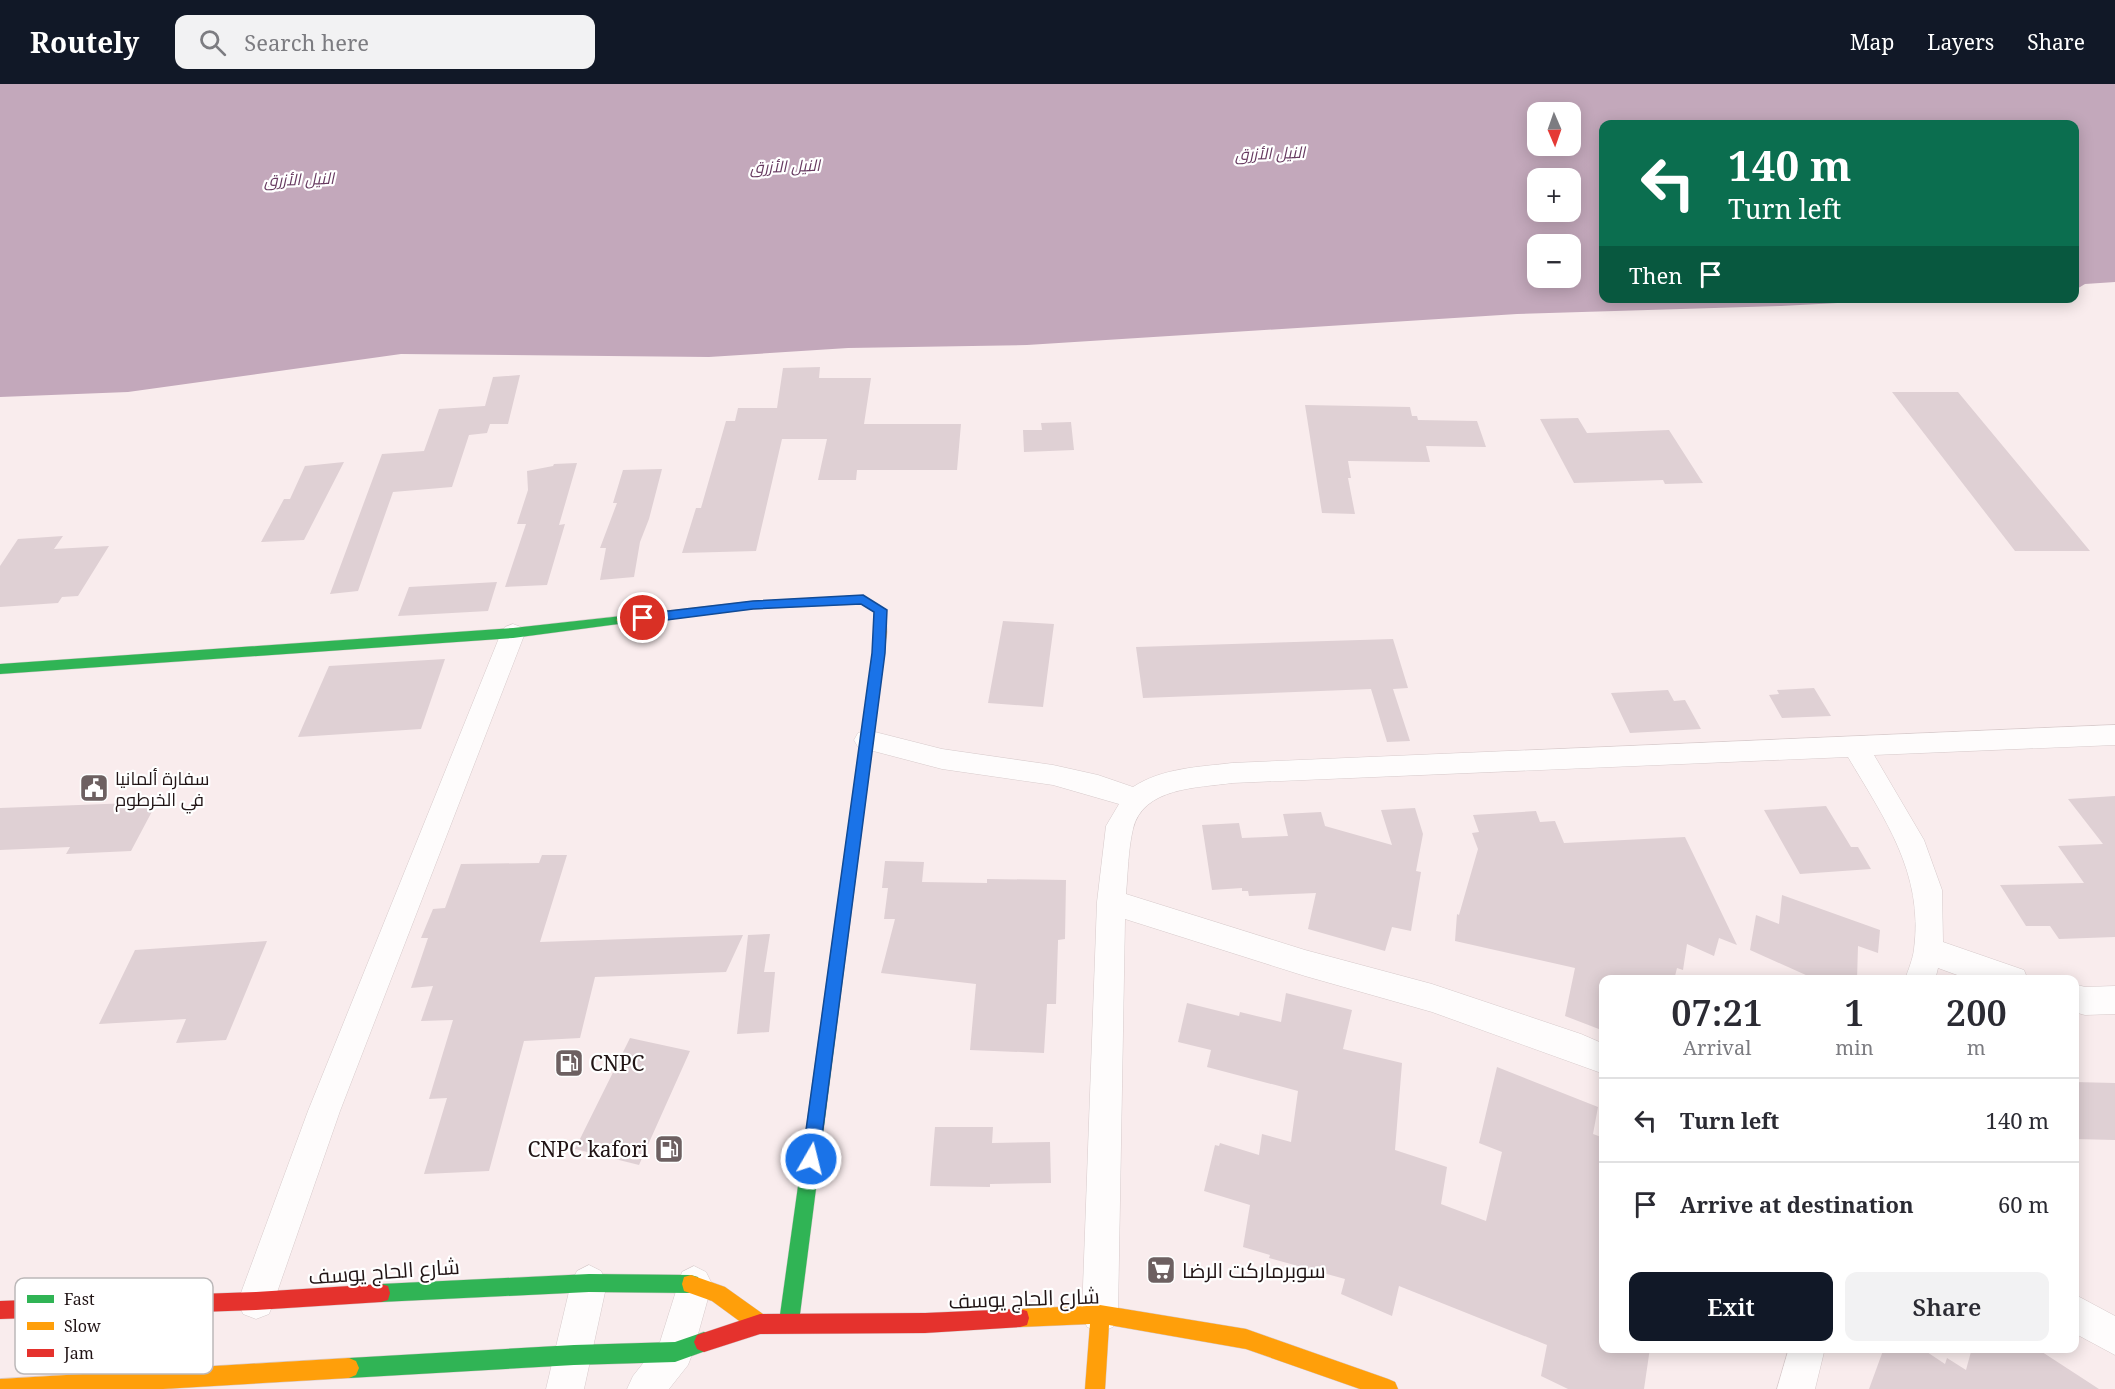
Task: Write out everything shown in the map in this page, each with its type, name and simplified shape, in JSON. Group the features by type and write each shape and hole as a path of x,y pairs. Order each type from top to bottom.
{"street":[{"path":"0,669 513,633 753,605 863,600 880,610 881,632 789,1322"},
{"path":"256,1301 324,1111 513,633"},
{"path":"1095,1389 1100,1314 1111,902 1120,826 1136,799 1151,789 1175,781 1232,772 2115,735"},
{"path":"867,740 942,759 1053,775 1098,786 1136,799"},
{"path":"1855,745 1910,840 1928,890 1929,949 1921,975"},
{"path":"1111,902 1305,963 1432,998 1599,1057"},
{"path":"1929,949 1949,959 1998,975"},
{"path":"2079,999 2115,1000"},
{"path":"570,1372 589,1283"},
{"name":"شارع الحاج يوسف","path":"213,1303 472,1287 589,1283 694,1284 718,1294 759,1324"},
{"path":"646,1389 675,1352 694,1284"},
{"name":"شارع الحاج يوسف","path":"0,1310 15,1309"},
{"name":"شارع الحاج يوسف","path":"0,1389 570,1372 675,1352 759,1324 789,1322 925,1323 1100,1314 1246,1339 1388,1389"},
{"path":"2079,1315 2115,1337"},
{"path":"1796,1389 1806,1353"}],"water":[{"name":"النيل الأزرق","path":"0,84 2115,84 2115,282 2085,284 2079,288 2079,120 1599,120 1599,303 1838,303 1517,314 1027,345 848,348 709,357 401,354 128,392 0,397"}],"building":[{"path":"820,367 819,378 871,378 864,424 961,424 957,470 857,470 856,480 818,480 827,439 782,439 756,551 682,553 696,508 701,508 726,421 735,421 738,408 777,408 783,368"},
{"path":"520,375 508,424 490,424 487,433 469,435 452,487 393,492 358,591 330,594 382,454 424,451 439,409 485,406 493,377"},
{"path":"1892,392 1958,392 2090,551 2015,551"},
{"path":"1305,405 1410,407 1412,416 1417,416 1418,420 1477,421 1486,447 1426,446 1430,462 1348,461 1351,478 1348,478 1355,514 1322,513"},
{"path":"1578,418 1587,433 1669,430 1703,483 1665,484 1663,480 1574,483 1540,419"},
{"path":"1071,422 1074,450 1024,452 1023,430 1042,430 1041,423"},
{"path":"344,462 304,540 261,542 284,499 290,499 305,466"},
{"path":"577,463 559,525 565,524 547,585 505,587 526,524 517,524 528,490 527,471 554,464"},
{"path":"662,469 649,519 640,542 634,577 600,580 606,548 600,548 617,503 613,503 623,470"},
{"path":"63,536 54,549 109,546 78,596 62,597 58,603 0,607 0,566 18,539"},
{"path":"497,582 488,611 398,616 409,587"},
{"path":"1003,621 1054,624 1043,707 988,703"},
{"path":"1393,639 1408,688 1393,689 1410,741 1387,742 1371,689 1143,698 1136,647"},
{"path":"445,659 421,729 298,737 329,666"},
{"path":"1814,688 1831,716 1782,718 1769,695 1779,694 1777,690"},
{"path":"1668,690 1674,701 1685,700 1701,729 1630,733 1611,693"},
{"path":"2115,796 2115,937 2059,939 2050,926 2026,926 2000,885 2084,883 2058,846 2103,844 2068,799"},
{"path":"157,802 131,851 66,854 70,847 0,850 0,808"},
{"path":"1826,806 1851,847 1858,847 1871,869 1800,874 1764,810"},
{"path":"1415,808 1423,834 1416,871 1421,872 1411,931 1392,927 1385,951 1308,929 1316,893 1249,896 1248,891 1242,891 1242,888 1212,890 1202,825 1239,823 1242,838 1288,836 1283,814 1321,812 1325,826 1392,845 1381,810"},
{"path":"1536,811 1540,822 1555,821 1564,843 1685,837 1737,945 1719,938 1714,956 1687,944 1683,970 1677,968 1675,975 1599,975 1599,1029 1565,1016 1575,968 1455,941 1457,914 1459,915 1478,849 1472,833 1479,832 1473,815"},
{"path":"542,855 567,855 540,942 743,935 726,972 595,977 580,1038 524,1041 489,1171 424,1174 447,1098 429,1099 453,1020 421,1021 433,986 411,988 428,938 421,938 433,909 445,908 461,864 539,863"},
{"path":"885,861 924,862 922,882 987,883 987,879 1066,880 1065,939 1058,940 1056,1004 1047,1004 1044,1053 970,1050 976,984 881,973 895,919 884,919 888,888 882,888"},
{"path":"1782,895 1880,930 1878,953 1858,946 1857,975 1806,975 1750,950 1756,915 1779,924"},
{"path":"770,934 764,972 775,972 769,1032 737,1034 748,935"},
{"path":"267,941 226,1040 176,1043 186,1019 99,1024 135,950"},
{"path":"1286,993 1352,1010 1343,1049 1402,1063 1395,1150 1447,1167 1441,1204 1486,1221 1502,1152 1479,1143 1497,1067 1598,1107 1593,1134 1599,1136 1599,1353 1649,1353 1644,1389 1568,1389 1541,1376 1547,1345 1399,1286 1392,1316 1341,1294 1345,1279 1269,1258 1270,1255 1243,1247 1250,1205 1204,1191 1215,1145 1219,1146 1220,1143 1259,1155 1262,1134 1291,1142 1298,1091 1207,1067 1211,1050 1178,1042 1187,1003 1239,1016 1240,1012 1281,1022"},
{"path":"630,1038 690,1051 639,1165 575,1149"},
{"path":"2079,1082 2115,1083 2115,1140 2079,1139"},
{"path":"935,1127 993,1127 992,1143 1050,1142 1051,1183 990,1184 990,1187 930,1186"},
{"path":"1882,1353 1928,1353 1945,1364 1947,1358 1966,1370 1971,1353 2044,1353 2099,1389 1869,1389"}],"traffic: fast":[{"path":"0,669 513,633 622,620"},
{"path":"789,1322 875,679"},
{"path":"381,1293 589,1283 691,1284"},
{"path":"349,1368 574,1355 675,1352 704,1342"}],"traffic: slow":[{"path":"622,620 753,605 863,600 880,610 881,632 875,679"},
{"path":"691,1284 718,1294 760,1324"},
{"path":"1020,1318 1100,1314 1246,1339 1388,1389"},
{"path":"1095,1389 1100,1314"},
{"path":"0,1389 349,1368"}],"traffic: jam":[{"path":"213,1303 381,1293"},
{"path":"0,1310 15,1309"},
{"path":"704,1342 760,1324 925,1323 1020,1318"}],"place":[{"name":"سفارة ألمانيا في الخرطوم","path":"94,788"},
{"name":"CNPC","path":"569,1063"},
{"name":"CNPC kafori","path":"669,1149"},
{"name":"سوبرماركت الرضا","path":"1161,1270"}],"route":[{"path":"643,618 753,605 863,600 880,610 881,632 811,1159"}]}
